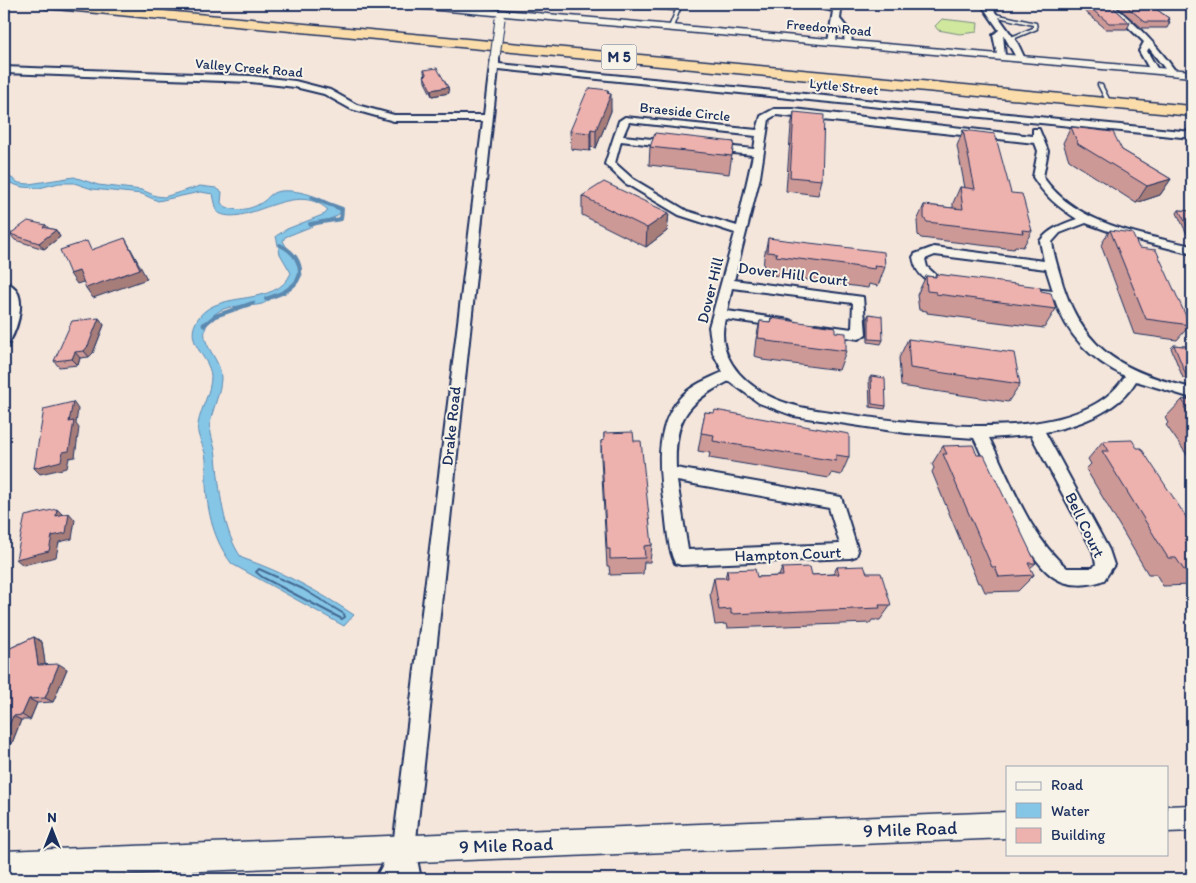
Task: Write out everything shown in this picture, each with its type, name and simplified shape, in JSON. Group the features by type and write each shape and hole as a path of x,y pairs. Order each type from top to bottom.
{"highway":[{"name":"M 5","path":"45,4 1192,111"},
{"path":"479,28 518,32"},
{"path":"1080,83 1118,86"}],"street":[{"name":"Freedom Road","path":"404,4 1192,74"},
{"path":"804,4 840,6 838,22 832,32 832,42"},
{"path":"985,4 995,15 1003,30 1012,38 1021,58"},
{"path":"1108,4 1139,30 1147,43 1159,53 1172,72"},
{"name":"Drake Road","path":"404,849 499,12"},
{"path":"838,22 848,34 848,43"},
{"path":"1001,57 997,35 1003,30"},
{"path":"1147,43 1143,51 1154,70"},
{"name":"Lytle Street","path":"494,62 1032,120 1192,135"},
{"name":"Valley Creek Road","path":"4,70 251,79 295,84 327,92 354,107 394,118 486,118"},
{"name":"Dover Hill","path":"1039,140 784,112 772,113 764,118 760,153 742,231 715,332 716,348 720,358 730,374 761,398 799,412 928,431 979,432 1035,428 1080,416 1121,393 1134,374"},
{"name":"Braeside Circle","path":"742,231 683,213 629,181 610,164 617,138 624,121 628,119 762,134"},
{"path":"1032,120 1043,151 1038,170 1041,184 1052,196 1086,218 1121,231 1192,250"},
{"path":"617,138 684,145"},
{"path":"703,147 760,153"},
{"path":"1086,218 1049,236 1046,241 1046,248 1060,296 1070,320 1081,336 1108,360 1134,374 1192,393"},
{"path":"964,284 935,280 921,269 920,257 934,251 1052,266"},
{"name":"Dover Hill Court","path":"720,314 859,334 859,300 728,283"},
{"path":"4,286 10,293 14,305 13,324 4,340"},
{"path":"1022,291 1060,296"},
{"name":"Hampton Court","path":"669,473 835,502 850,551 682,558 669,473 669,439 680,409 697,392 730,374"},
{"name":"Bell Court","path":"979,432 1040,552 1060,572 1070,577 1098,575 1104,565 1101,550 1035,428"},
{"path":"1168,819 1192,818"},
{"name":"9 Mile Road","path":"4,865 1006,825"},
{"path":"386,879 404,849"},
{"path":"404,849 410,879"}],"lane":[{"path":"596,4 678,9"},
{"path":"671,27 680,4"},
{"path":"995,15 1035,24 1035,29 1012,38"},
{"path":"1100,85 1109,103"}],"green space":[{"path":"942,19 978,23 977,32 960,34 938,30 935,26"}],"water":[{"path":"4,168 7,175 19,183 29,184 74,177 98,185 142,190 164,197 200,186 216,188 222,192 221,203 236,210 254,207 276,192 301,192 328,202 341,212 335,217 285,237 283,241 301,270 302,275 300,278 262,304 229,307 217,312 206,326 205,333 206,341 220,370 221,379 210,429 223,510 230,536 242,558 272,569 300,583 354,615 344,626 232,564 220,546 210,515 207,494 206,456 198,428 211,376 193,334 194,326 199,317 208,309 220,303 261,295 273,291 284,284 291,273 280,254 276,236 287,229 325,214 328,210 315,202 300,199 285,201 241,215 228,216 217,212 213,194 200,192 158,201 142,194 92,189 74,183 59,183 39,188 22,187 4,181"}],"building":[{"path":"1085,4 1110,4 1130,23 1109,23"},
{"path":"1124,4 1149,4 1170,19 1167,20 1170,22 1145,22"},
{"path":"437,68 448,87 431,90 424,76 427,75 424,70"},
{"path":"591,88 608,90 607,93 611,94 596,130 591,129 590,133 570,131 587,91"},
{"path":"794,112 824,115 822,180 790,177"},
{"path":"1071,127 1113,132 1122,150 1171,179 1147,186 1078,144"},
{"path":"963,130 995,134 1011,193 1022,194 1032,231 1022,230 1023,233 927,222 924,218 924,205 963,209 960,187 975,189"},
{"path":"655,133 734,142 732,156 650,147"},
{"path":"604,182 669,213 647,228 582,196"},
{"path":"1179,210 1192,211 1192,231 1190,231"},
{"path":"28,221 46,225 43,227 56,230 39,243 10,234"},
{"path":"1110,230 1132,233 1139,248 1156,250 1190,325 1146,319"},
{"path":"125,238 140,269 86,288 79,271 70,274 60,250 87,241 91,250"},
{"path":"768,238 884,252 885,267 874,266 875,269 776,256 777,253 767,252"},
{"path":"936,274 1040,287 1041,291 1051,293 1056,309 936,294 936,292 927,291 926,276 936,277"},
{"path":"869,314 882,316 883,340 869,339"},
{"path":"99,318 88,346 84,351 75,352 72,359 54,361 72,321"},
{"path":"771,318 835,327 835,332 846,333 846,351 767,341 767,339 758,338 760,321 771,322"},
{"path":"908,339 1014,353 1020,384 910,368"},
{"path":"1174,345 1192,347 1192,376 1186,375"},
{"path":"871,376 885,378 886,406 872,404"},
{"path":"1192,399 1192,418 1184,407 1187,407 1182,400"},
{"path":"73,402 69,422 74,421 69,451 63,452 61,461 34,468 44,409"},
{"path":"715,410 849,434 849,457 836,455 836,461 713,441 714,435 701,433 705,412 714,413"},
{"path":"633,432 634,441 641,441 652,545 644,546 645,558 610,559 610,549 607,549 601,441 604,440 604,433"},
{"path":"1132,440 1137,448 1141,448 1192,526 1192,570 1184,570 1176,558 1168,558 1102,451 1109,451 1103,441"},
{"path":"973,445 977,455 984,455 1036,563 1028,563 1034,575 999,577 995,567 992,567 943,454 947,454 943,446"},
{"path":"57,509 56,516 69,513 66,533 52,536 49,551 16,559 25,516"},
{"path":"864,566 867,573 881,573 891,605 879,605 880,608 731,614 731,609 719,610 714,578 728,578 727,570 755,569 757,577 783,576 782,568 810,567 812,575 839,574 837,567"},
{"path":"34,637 38,665 59,664 45,698 29,699 22,715 13,716 4,737 4,651"}],"waterway":[{"path":"310,224 341,219 342,209 312,198"},
{"path":"266,299 289,289 299,277 300,271 296,259 287,249 280,245"},
{"path":"206,323 204,325 215,316 253,303"}]}
